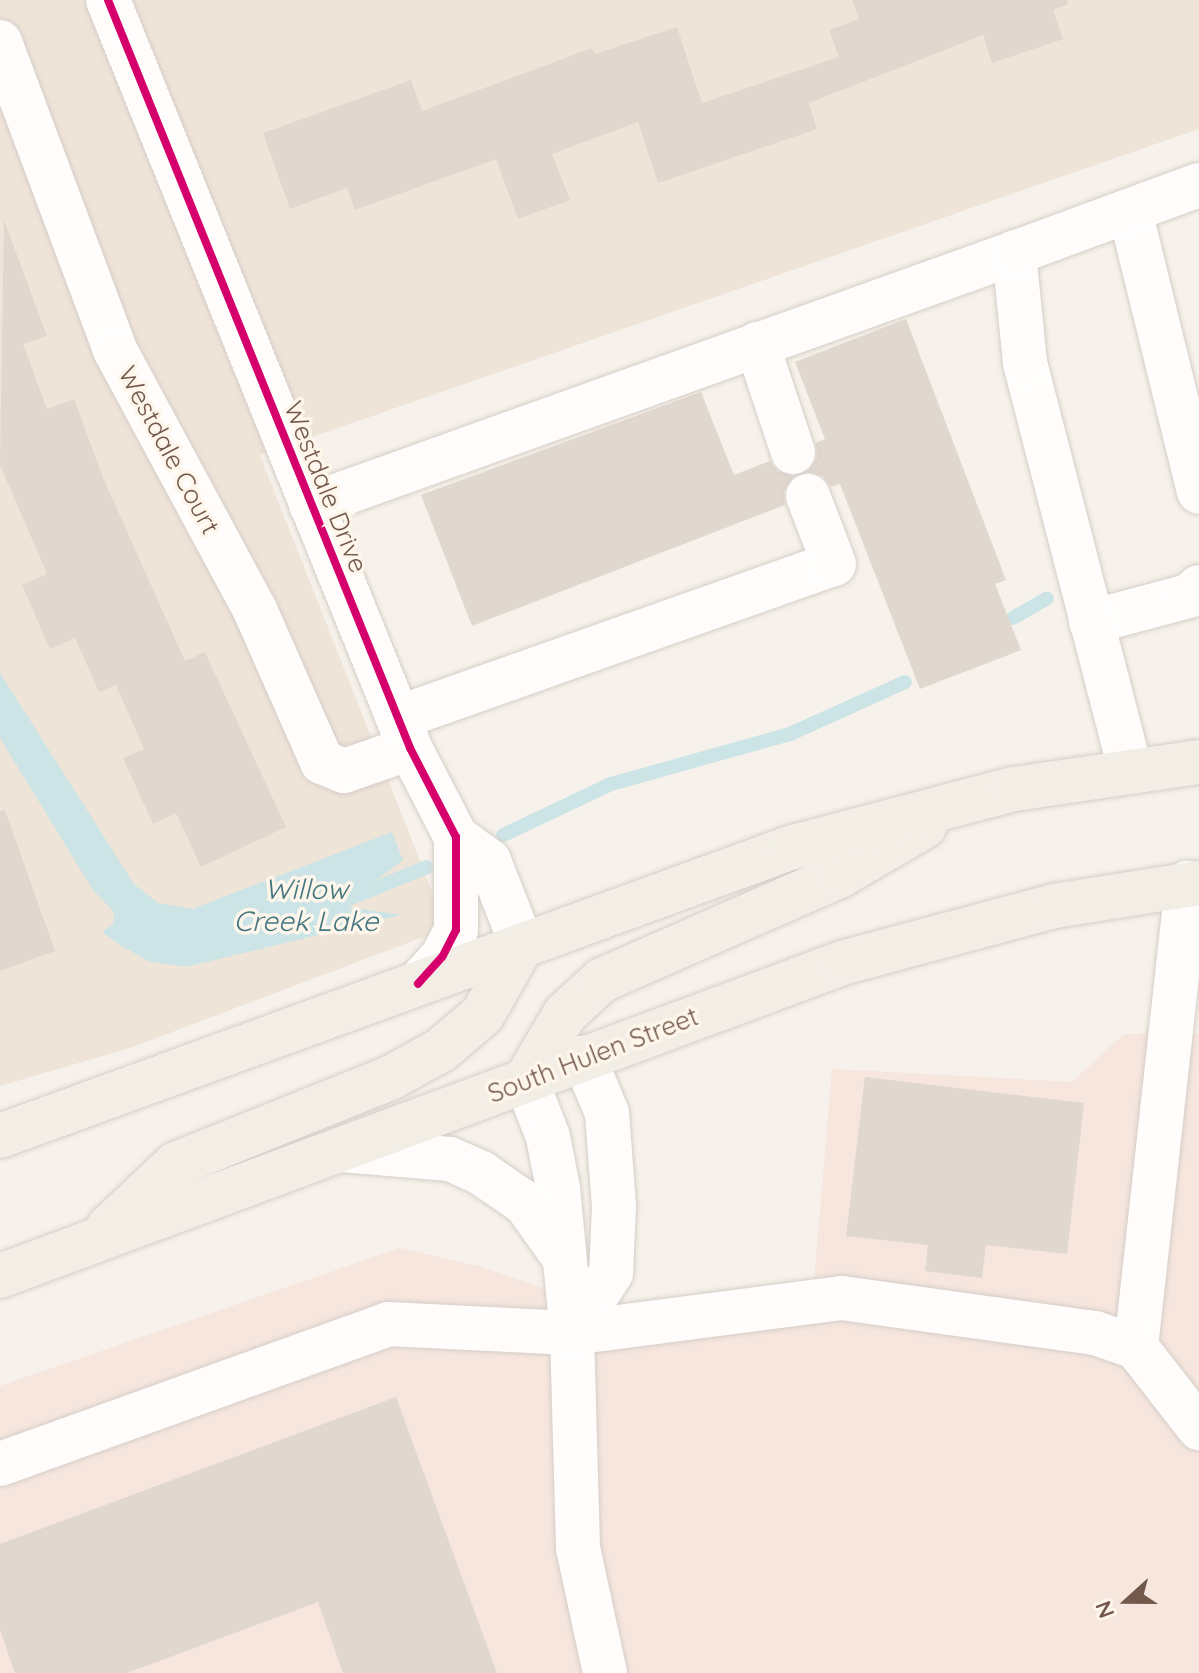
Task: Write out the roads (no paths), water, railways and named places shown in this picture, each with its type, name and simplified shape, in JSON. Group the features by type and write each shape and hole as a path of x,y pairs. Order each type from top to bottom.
{"main road":[{"path":"0,1136 790,848 968,800 1130,769 1199,762"},
{"path":"430,980 495,998 568,1045 584,994 621,969 841,875 968,800"},
{"name":"South Hulen Street","path":"0,1276 526,1080 568,1045 972,924 1193,883"},
{"path":"95,1240 176,1164 417,1065 468,1029 495,998 522,945"}],"street":[{"name":"Westdale Drive","path":"121,3 311,505 404,733 456,837 456,930 430,980"},
{"name":"Westdale Court","path":"0,42 115,350 255,610 322,762 344,771 404,733 834,564 808,496"},
{"path":"311,505 1199,185"},
{"path":"1130,211 1199,492"},
{"path":"1014,253 1025,363 1130,769"},
{"path":"757,344 793,452"},
{"path":"1091,622 1189,596 1199,587"},
{"name":"Westdale Drive","path":"456,837 489,861 522,945"},
{"path":"1136,1347 1185,1052 1193,883"},
{"path":"568,1045 607,1113 614,1206 611,1273 572,1333"},
{"path":"526,1080 552,1158 572,1333 578,1548 605,1673"},
{"path":"342,1150 450,1159 481,1173 525,1203 565,1258"},
{"path":"0,1464 388,1324 572,1333 842,1298 1095,1333 1136,1347 1199,1428"}],"water":[{"name":"Willow Creek Lake","path":"0,673 134,884 158,903 192,909 392,832 403,860 342,906 401,915 186,967 148,961 120,945 102,932 113,924 114,912 93,890 0,738"}],"waterway":[{"path":"1013,618 1047,598"},
{"path":"503,835 611,784 790,734 905,682"},
{"path":"339,903 427,867"}]}
